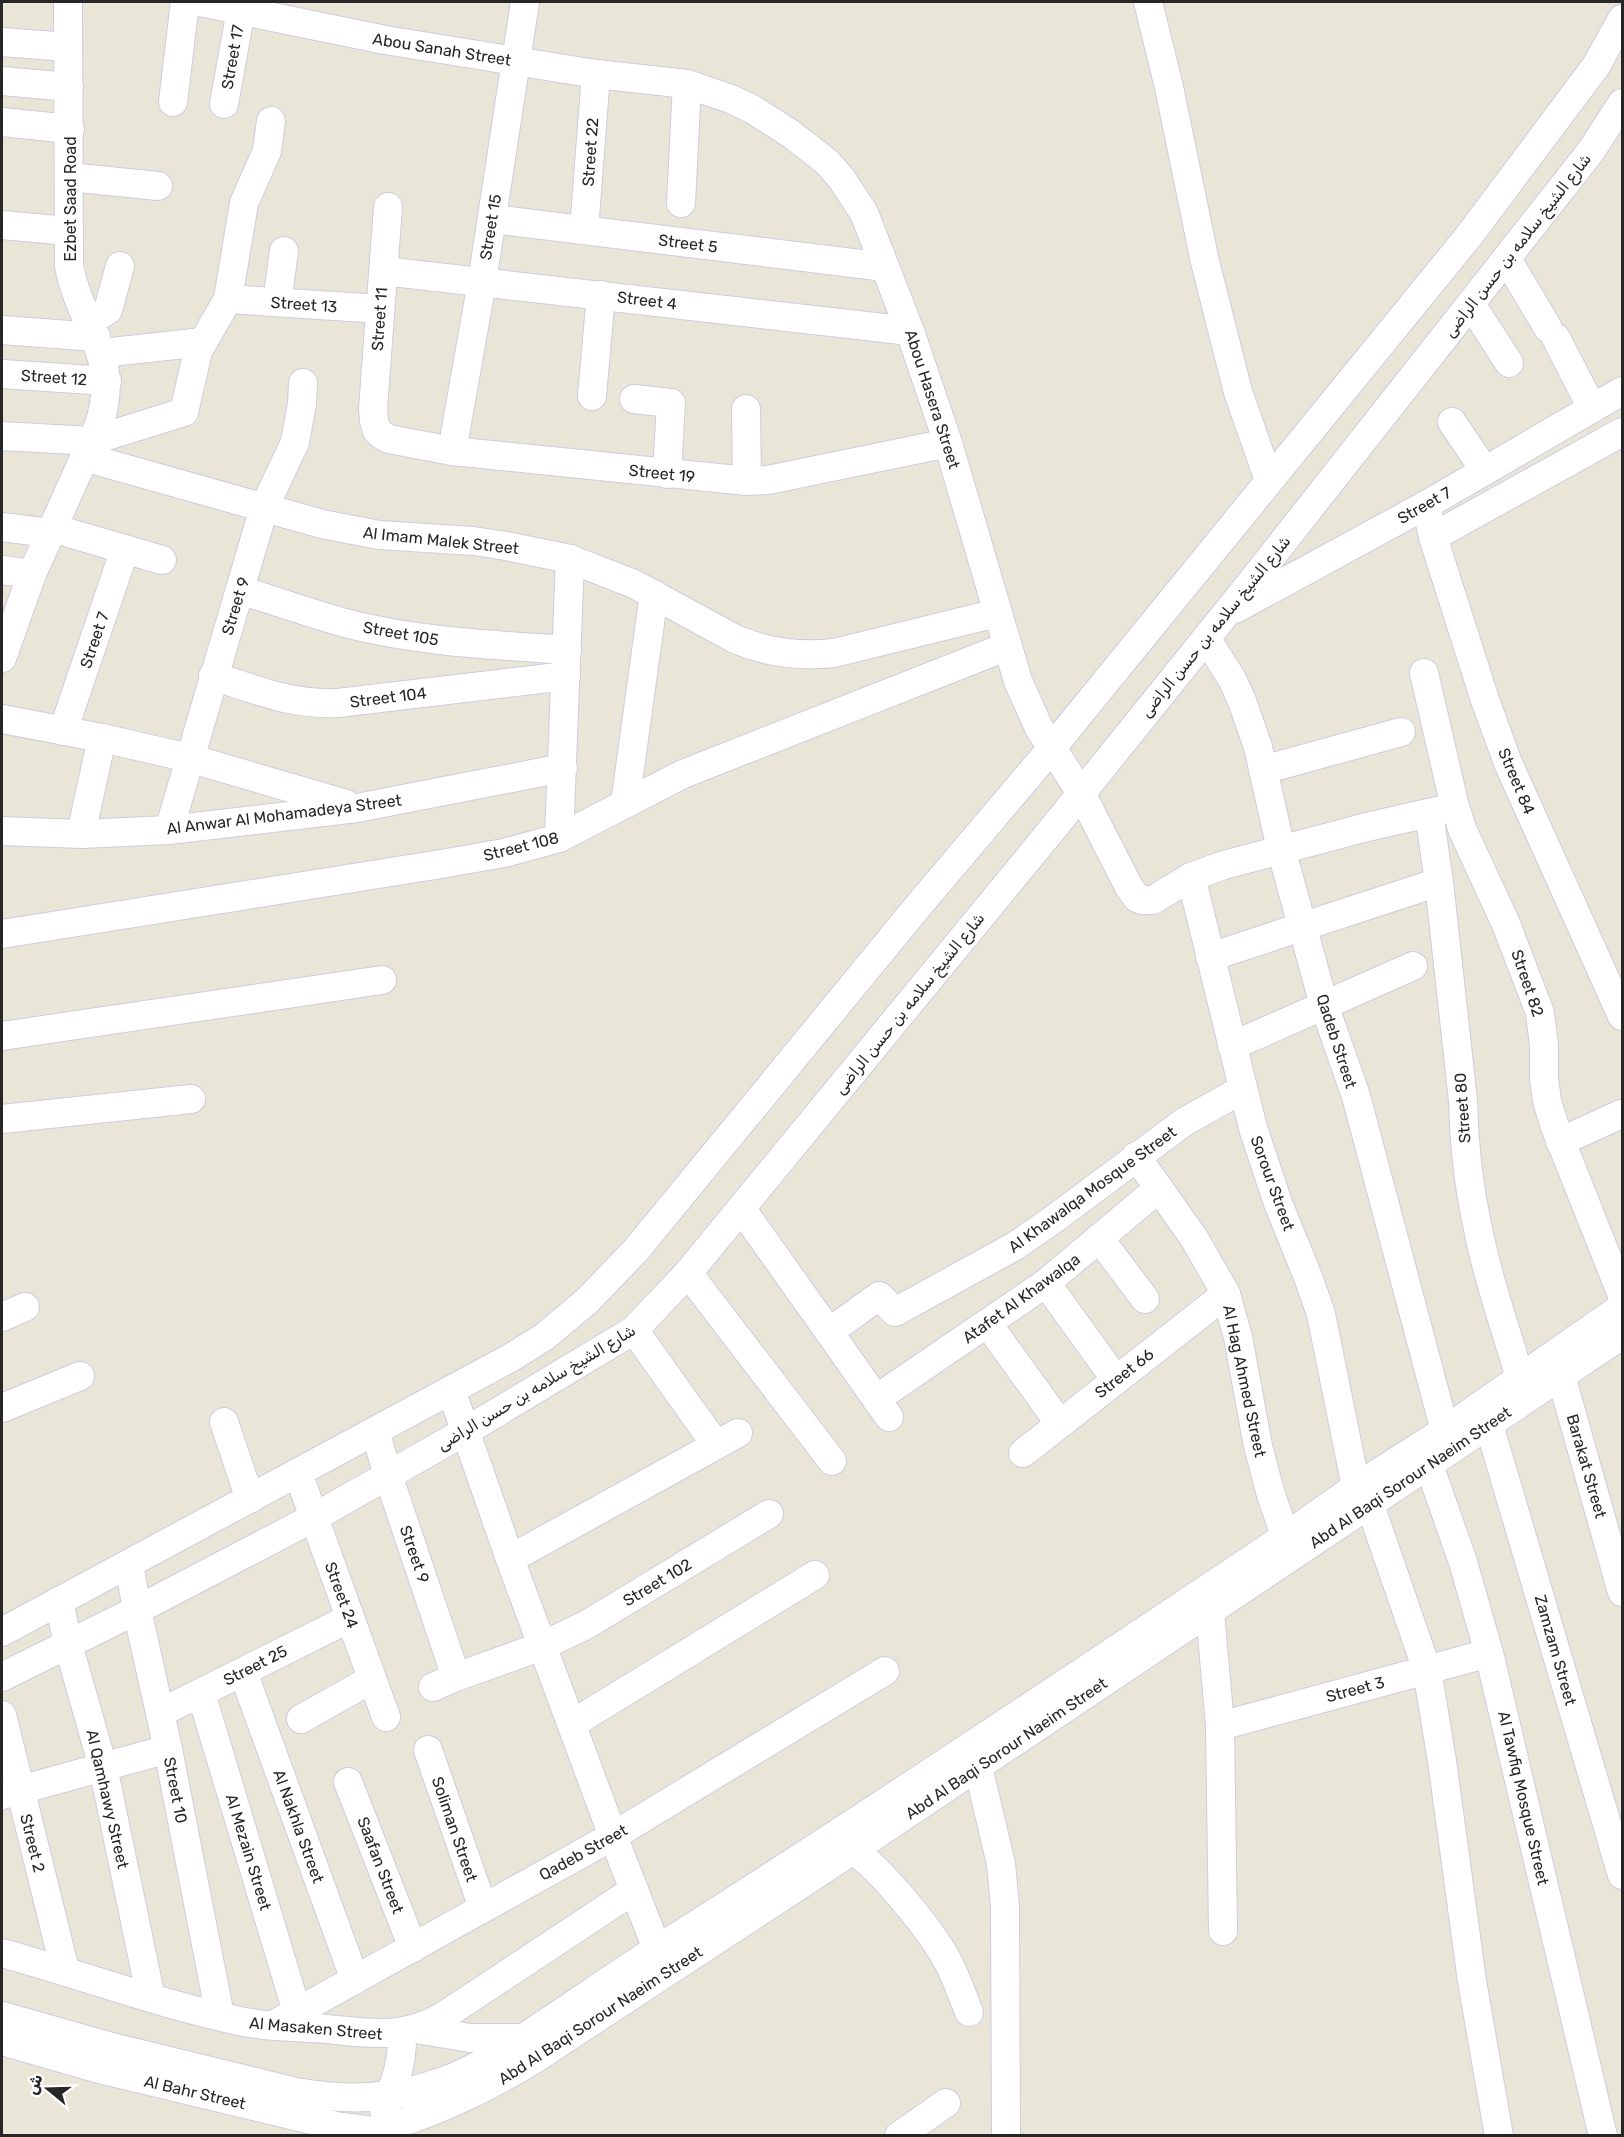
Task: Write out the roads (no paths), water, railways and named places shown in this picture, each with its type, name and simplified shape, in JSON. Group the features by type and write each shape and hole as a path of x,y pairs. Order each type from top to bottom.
{"street":[{"name":"Ezbet Saad Road","path":"68,2 69,266 73,286 98,349"},
{"path":"173,102 186,2"},
{"name":"Abou Sanah Street","path":"200,2 385,40 596,74 687,84"},
{"name":"Street 15","path":"452,451 482,282 525,2"},
{"path":"1148,2 1169,87 1205,262 1221,327 1238,392 1269,480"},
{"name":"Street 17","path":"224,104 241,10"},
{"path":"2,1632 512,1357 544,1337 587,1301 636,1250 911,914 1051,749 1468,237 1596,66 1623,19"},
{"path":"2,42 68,46"},
{"name":"Street 22","path":"584,230 596,74"},
{"path":"2,81 69,87"},
{"path":"681,203 687,84"},
{"name":"Abou Hasera Street","path":"687,84 752,109 791,134 827,162 841,178 864,213 910,331 948,443 1018,681 1039,728 1081,794 1132,893 1137,898 1153,900 1191,877"},
{"name":"شارع الشيخ سلامه بن حسن الراضى","path":"2,1677 313,1518 466,1431 634,1330 688,1273 1081,794 1507,259 1591,151 1622,105"},
{"path":"2,436 88,449 184,412 196,356 228,299 244,203 267,151 271,121"},
{"path":"2,122 70,129"},
{"path":"69,177 158,186"},
{"name":"Street 11","path":"377,431 373,409 388,207"},
{"name":"Street 5","path":"492,219 885,267"},
{"path":"2,225 68,231"},
{"path":"277,302 284,251"},
{"path":"1507,259 1552,333 1592,408"},
{"path":"2,658 33,573 103,410 98,349 120,266"},
{"name":"Street 4","path":"383,271 910,331"},
{"path":"592,396 601,295"},
{"name":"Street 13","path":"228,299 380,309"},
{"path":"1471,304 1509,363"},
{"path":"2,330 98,349 203,342"},
{"name":"Street 12","path":"2,374 98,349"},
{"name":"Street 9","path":"169,830 264,508 295,442 302,404 303,383"},
{"name":"Street 7","path":"1224,615 1426,505 1623,391"},
{"path":"634,399 671,403 667,474"},
{"path":"746,409 747,482"},
{"path":"1452,422 1485,471"},
{"name":"Street 19","path":"377,431 389,439 452,451 747,482 768,480 948,443"},
{"path":"1433,537 1623,432"},
{"name":"Al Imam Malek Street","path":"88,449 264,508 350,530 407,538 473,542 570,559 613,574 744,643 768,651 800,655 834,653 997,613"},
{"name":"Street 84","path":"1426,505 1433,537 1485,700 1508,763 1623,1016"},
{"path":"2,527 51,531 162,560"},
{"name":"Street 7","path":"63,731 125,549"},
{"path":"560,838 570,559"},
{"path":"2,570 33,573"},
{"name":"Street 105","path":"240,590 348,624 567,663"},
{"path":"625,804 654,594"},
{"name":"Qadeb Street","path":"1206,638 1224,665 1242,701 1258,747 1281,849 1324,1005 1356,1096 1441,1449"},
{"name":"Street 108","path":"2,934 441,864 504,853 560,838 683,774 1008,646"},
{"name":"Street 104","path":"213,676 287,700 313,704 338,703 567,663"},
{"name":"Street 82","path":"1424,673 1442,810 1463,831 1506,924 1536,999 1543,1028 1547,1101 1560,1142 1623,1295"},
{"path":"2,719 102,738 189,758 357,808"},
{"path":"1263,770 1401,732"},
{"path":"81,834 102,738"},
{"name":"Al Anwar Al Mohamadeya Street","path":"2,831 81,834 169,830 357,808 563,768"},
{"path":"1191,877 1281,849 1442,810"},
{"name":"Street 80","path":"1442,810 1439,882 1471,1193 1485,1258 1524,1387"},
{"name":"Sorour Street","path":"1191,877 1264,1166 1321,1314 1363,1496 1426,1670 1442,1761 1472,1981 1499,2136"},
{"path":"1210,957 1439,882"},
{"path":"1232,1046 1413,966"},
{"path":"2,1036 382,980"},
{"name":"Al Khawalqa Mosque Street","path":"829,1332 879,1296 895,1312 994,1257 1044,1226 1184,1122 1243,1089"},
{"path":"2,1119 191,1099"},
{"path":"1560,1142 1621,1114"},
{"name":"Al Hag Ahmed Street","path":"1136,1156 1194,1238 1226,1294 1238,1337 1258,1446 1289,1547"},
{"name":"Atafet Al Khawalqa","path":"829,1332 883,1408 988,1324 1046,1283 1159,1188"},
{"path":"741,1208 829,1332"},
{"path":"1099,1238 1145,1299"},
{"path":"688,1273 832,1461"},
{"path":"1046,1283 1116,1380"},
{"name":"Street 66","path":"1023,1453 1226,1294"},
{"name":"Abd Al Baqi Sorour Naeim Street","path":"1363,1496 1441,1449 1524,1387 1623,1307"},
{"path":"988,1324 1060,1424"},
{"path":"510,1559 727,1439 634,1330"},
{"name":"Abd Al Baqi Sorour Naeim Street","path":"390,2096 446,2080 499,2054 657,1949 1289,1547 1363,1496 1441,1449 1489,1425 1524,1387 1561,1376 1623,1335"},
{"path":"2,1408 80,1376"},
{"name":"Barakat Street","path":"1561,1376 1623,1592"},
{"path":"451,1390 542,1646 657,1949"},
{"path":"224,1422 249,1499"},
{"name":"Zamzam Street","path":"1489,1425 1623,1875"},
{"name":"Street 9","path":"375,1431 445,1682"},
{"name":"Al Tawfiq Mosque Street","path":"1441,1449 1463,1562 1489,1653 1603,2136"},
{"name":"Street 24","path":"298,1473 386,1717"},
{"name":"Street 102","path":"445,1682 542,1646 586,1625 769,1514"},
{"name":"Abd Al Baqi Sorour Naeim Street","path":"382,2133 457,2102 496,2082 853,1850 1210,1612 1289,1547"},
{"name":"Street 10","path":"129,1564 220,2016"},
{"path":"572,1724 815,1575"},
{"name":"Al Qamhawy Street","path":"59,1601 68,1644 103,1767 151,1998"},
{"path":"1210,1612 1220,1726 1223,1931"},
{"name":"Street 25","path":"160,1713 350,1618"},
{"name":"Street 3","path":"1220,1726 1489,1653"},
{"name":"Qadeb Street","path":"286,2018 613,1836 885,1671"},
{"name":"Al Nakhla Street","path":"243,1672 355,1980"},
{"path":"301,1719 372,1679"},
{"name":"Al Mezain Street","path":"201,1692 286,2018"},
{"name":"Street 2","path":"2,1715 11,1793 65,1970"},
{"path":"11,1793 168,1749"},
{"name":"Soliman Street","path":"428,1750 483,1908"},
{"path":"978,1767 1000,1864 1005,1906 1006,2136"},
{"name":"Saafan Street","path":"348,1782 413,1947"},
{"path":"853,1850 868,1861 923,1925 948,1961 969,2012"},
{"name":"Al Masaken Street","path":"2,1953 65,1970 151,1998 247,2022 286,2018 374,2033 409,2031 442,2017 634,1890"},
{"name":"Al Bahr Street","path":"2,2016 108,2046 296,2092 343,2098 390,2096"},
{"path":"382,2133 409,2031 470,2038 524,2038"},
{"name":"Al Bahr Street","path":"2,2041 103,2070 341,2127 382,2133"},
{"path":"898,2136 946,2103"}]}
